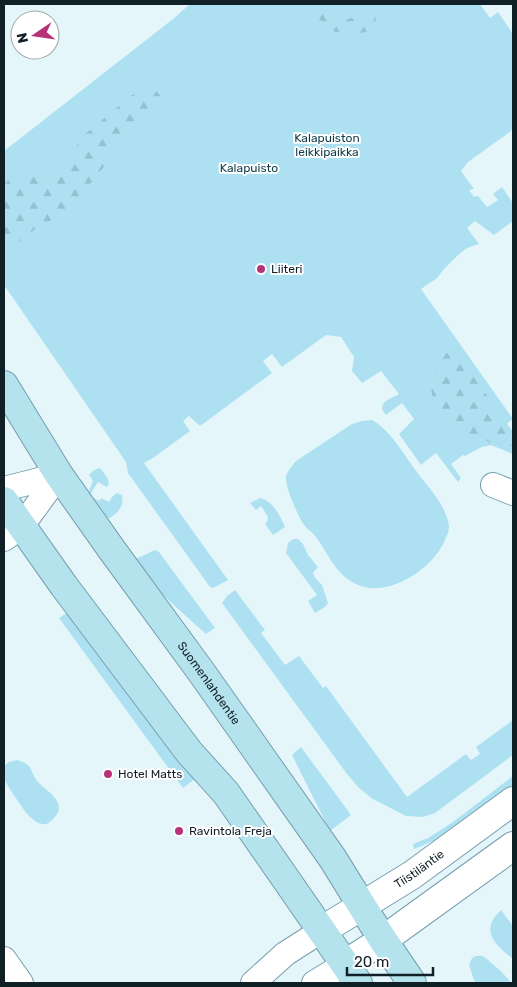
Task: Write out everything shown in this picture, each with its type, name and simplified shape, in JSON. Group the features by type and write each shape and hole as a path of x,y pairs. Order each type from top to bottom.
{"main road":[{"name":"Suomenlahdentie","path":"4,385 59,475 333,859 412,983"},
{"path":"4,501 12,533 64,586 189,752 226,793 351,974"}],"street":[{"path":"4,489 59,475"},
{"path":"12,533 59,475"},
{"name":"Tiistiläntie","path":"321,931 412,874 513,802"},
{"path":"314,983 351,974 383,940 513,846"},
{"path":"254,983 285,954 321,931"},
{"path":"4,959 21,983"}],"green space":[{"name":"Kalapuisto","path":"190,4 480,4 490,18 498,12 513,34 513,130 511,128 512,130 507,134 468,162 461,171 474,189 469,190 474,197 478,196 487,207 498,200 493,194 502,187 513,203 513,221 494,235 475,221 467,228 479,244 467,248 437,278 421,289 513,419 486,439 491,445 482,447 465,456 463,455 451,464 461,478 458,482 436,453 421,465 399,434 414,419 402,403 386,415 383,411 383,404 399,394 381,371 362,383 352,371 354,357 341,337 326,335 282,367 272,354 263,361 272,373 200,426 189,416 183,421 190,431 144,463 228,580 213,588 210,587 128,473 126,462 4,285 4,151"},
{"path":"321,11 332,11 335,16 343,20 353,18 368,11 376,14 375,28 359,33 331,31 328,24 318,19"},
{"path":"150,84 160,95 152,112 129,135 87,188 59,216 34,230 12,247 4,250 4,184 16,174 32,174 45,180 55,174 67,161 84,135 132,95"},
{"path":"451,346 513,432 513,454 461,429 434,399 431,385 435,371"},
{"path":"372,420 391,436 436,497 444,511 449,526 441,548 423,568 399,583 373,588 352,582 339,572 316,537 302,522 296,511 286,481 289,470 296,461 352,424"},
{"path":"100,468 109,483 107,487 98,482 91,493 92,497 99,501 101,498 109,502 117,493 122,495 120,508 110,518 105,518 88,493 93,481 89,475 94,470"},
{"path":"260,498 272,505 285,527 273,535 265,524 268,517 261,506 256,510 250,503"},
{"path":"293,539 298,539 303,544 308,555 318,567 313,573 322,585 328,603 315,613 308,601 317,595 286,553 288,543"},
{"path":"155,550 159,552 215,628 206,634 158,590 142,570 136,559"},
{"path":"235,590 265,630 261,633 285,665 299,656 323,688 326,686 407,797 466,754 471,760 480,754 476,747 513,720 513,755 435,813 423,817 406,816 371,798 347,774 222,603"},
{"path":"68,612 104,655 195,779 183,788 59,618"},
{"path":"301,747 351,815 330,831 292,755"},
{"path":"17,760 27,764 36,780 53,796 59,805 57,815 48,824 38,823 29,816 5,781 4,766 9,762"},
{"path":"513,776 513,788 438,839 414,849 413,844 428,838 453,822"},
{"path":"501,910 513,926 513,959 495,943 490,931 494,918"},
{"path":"482,956 487,959 511,983 475,983 469,965 472,958"}],"place":[{"name":"Liiteri","path":"261,269"},
{"name":"Hotel Matts","path":"108,774"},
{"name":"Ravintola Freja","path":"179,831"}],"park label":[{"name":"Kalapuiston leikkipaikka","path":"327,145"}]}
